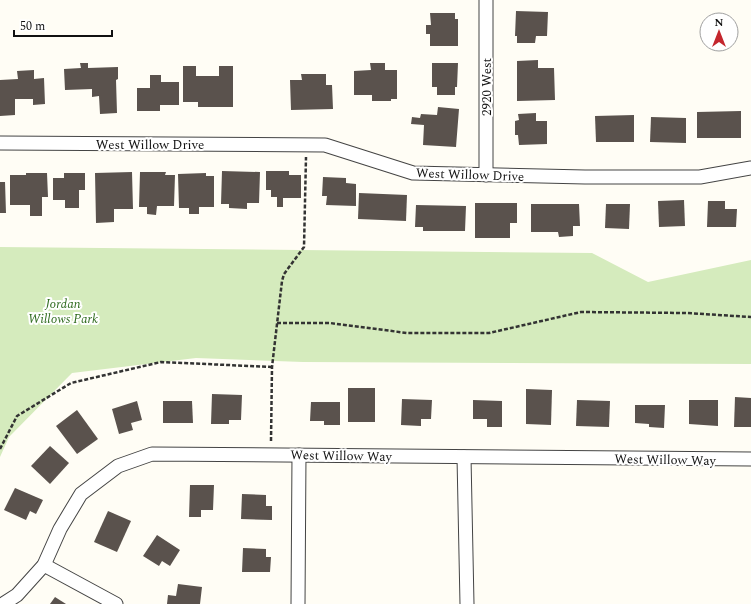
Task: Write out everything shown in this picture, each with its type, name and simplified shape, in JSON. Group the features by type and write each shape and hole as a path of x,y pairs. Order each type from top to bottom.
{"street":[{"name":"2920 West","path":"486,0 486,175"},
{"name":"West Willow Drive","path":"0,143 325,145 413,173 700,177 751,168"},
{"name":"West Willow Way","path":"3,604 17,595 44,565 60,529 81,494 118,466 152,454 751,459"},
{"path":"298,604 299,455"},
{"path":"464,457 467,604"},
{"path":"44,565 116,604"}],"path":[{"path":"271,441 272,367 284,274 304,247 306,145"},
{"path":"277,323 330,323 407,333 489,333 581,312 687,313 751,316"},
{"path":"0,449 18,416 71,383 161,362 272,367"}],"green space":[{"name":"Jordan Willows Park","path":"0,247 592,253 648,282 751,260 751,364 303,362 196,358 72,373 9,437 0,457"}],"building":[{"path":"516,11 548,12 547,36 536,36 535,43 517,43 517,36 515,36"},
{"path":"430,13 455,13 455,19 458,19 458,46 430,46 430,34 426,34 426,25 431,25"},
{"path":"538,60 538,68 554,68 555,100 517,101 517,61"},
{"path":"80,63 88,63 88,68 118,67 118,79 116,80 117,113 100,114 99,96 92,97 92,89 65,90 64,69 81,68"},
{"path":"370,63 385,63 385,70 397,70 397,99 391,99 391,101 372,101 372,95 354,95 354,71 371,70"},
{"path":"432,63 458,63 457,87 455,87 455,95 437,95 437,87 432,87"},
{"path":"183,66 196,66 196,76 219,76 219,66 233,66 233,107 198,107 198,102 183,102"},
{"path":"34,70 34,79 44,78 45,104 33,105 33,99 15,99 15,115 0,116 0,80 18,79 17,71"},
{"path":"301,74 326,74 326,85 332,85 333,109 291,110 290,80 302,80"},
{"path":"150,75 161,75 161,82 179,82 179,105 160,105 160,111 137,111 137,88 150,88"},
{"path":"438,107 459,109 456,147 423,145 424,125 411,124 412,117 420,118 421,114 437,115"},
{"path":"741,111 741,138 697,138 697,112"},
{"path":"536,113 536,121 547,121 547,144 519,145 518,135 515,135 515,121 519,120 518,114"},
{"path":"634,115 634,142 596,142 595,116"},
{"path":"651,117 686,118 686,143 650,142"},
{"path":"222,171 260,172 259,203 247,203 247,209 229,208 229,204 221,204"},
{"path":"266,171 289,171 289,175 301,175 301,198 283,198 283,207 277,207 277,197 271,197 271,190 266,190"},
{"path":"132,172 133,209 114,209 114,222 96,223 95,173"},
{"path":"140,172 166,172 165,175 175,175 174,206 157,206 156,215 147,214 147,207 139,207"},
{"path":"26,173 47,173 48,197 42,197 42,216 30,216 30,205 10,205 10,175 26,175"},
{"path":"64,173 85,173 85,190 79,190 79,208 65,208 65,200 53,200 53,178 64,178"},
{"path":"206,173 206,176 214,176 214,207 199,207 199,214 189,214 189,208 179,208 178,174"},
{"path":"323,177 346,178 346,183 356,184 356,206 326,205 327,196 322,196"},
{"path":"0,182 5,182 6,213 0,213"},
{"path":"359,193 407,195 406,221 358,219"},
{"path":"684,200 685,226 659,227 658,201"},
{"path":"708,201 725,201 725,209 737,209 736,227 707,227"},
{"path":"475,203 517,203 517,223 510,223 510,238 475,238"},
{"path":"531,204 579,204 580,226 573,226 573,236 559,237 558,232 531,232"},
{"path":"606,204 630,204 629,229 605,228"},
{"path":"416,205 466,206 465,231 423,231 423,227 415,227"},
{"path":"348,388 375,388 375,422 348,422"},
{"path":"526,389 552,390 551,425 526,424"},
{"path":"212,394 242,395 241,420 229,420 229,424 211,424"},
{"path":"735,397 751,398 751,427 734,427"},
{"path":"402,399 432,400 431,419 421,419 421,426 401,425"},
{"path":"473,400 502,401 502,427 487,427 487,419 473,419"},
{"path":"577,400 610,401 609,427 576,426"},
{"path":"689,400 718,400 718,426 689,424"},
{"path":"137,401 142,420 131,423 133,430 119,434 112,409"},
{"path":"163,401 192,401 193,423 163,423"},
{"path":"311,402 340,402 340,425 324,425 324,421 310,421"},
{"path":"635,405 665,405 664,428 649,427 649,424 635,423"},
{"path":"77,410 98,439 77,454 56,426"},
{"path":"50,446 69,463 50,484 31,466"},
{"path":"190,485 214,485 213,510 201,510 201,517 189,517"},
{"path":"15,488 43,500 36,514 30,511 26,520 4,510"},
{"path":"242,494 266,495 266,506 272,506 272,520 241,519"},
{"path":"108,511 131,521 117,552 94,542"},
{"path":"157,535 180,550 170,566 162,561 159,566 143,556"},
{"path":"243,548 266,549 266,557 271,557 270,572 242,572"},
{"path":"178,584 202,587 200,604 167,604 168,595 176,596"},
{"path":"55,597 66,604 50,604"}]}
